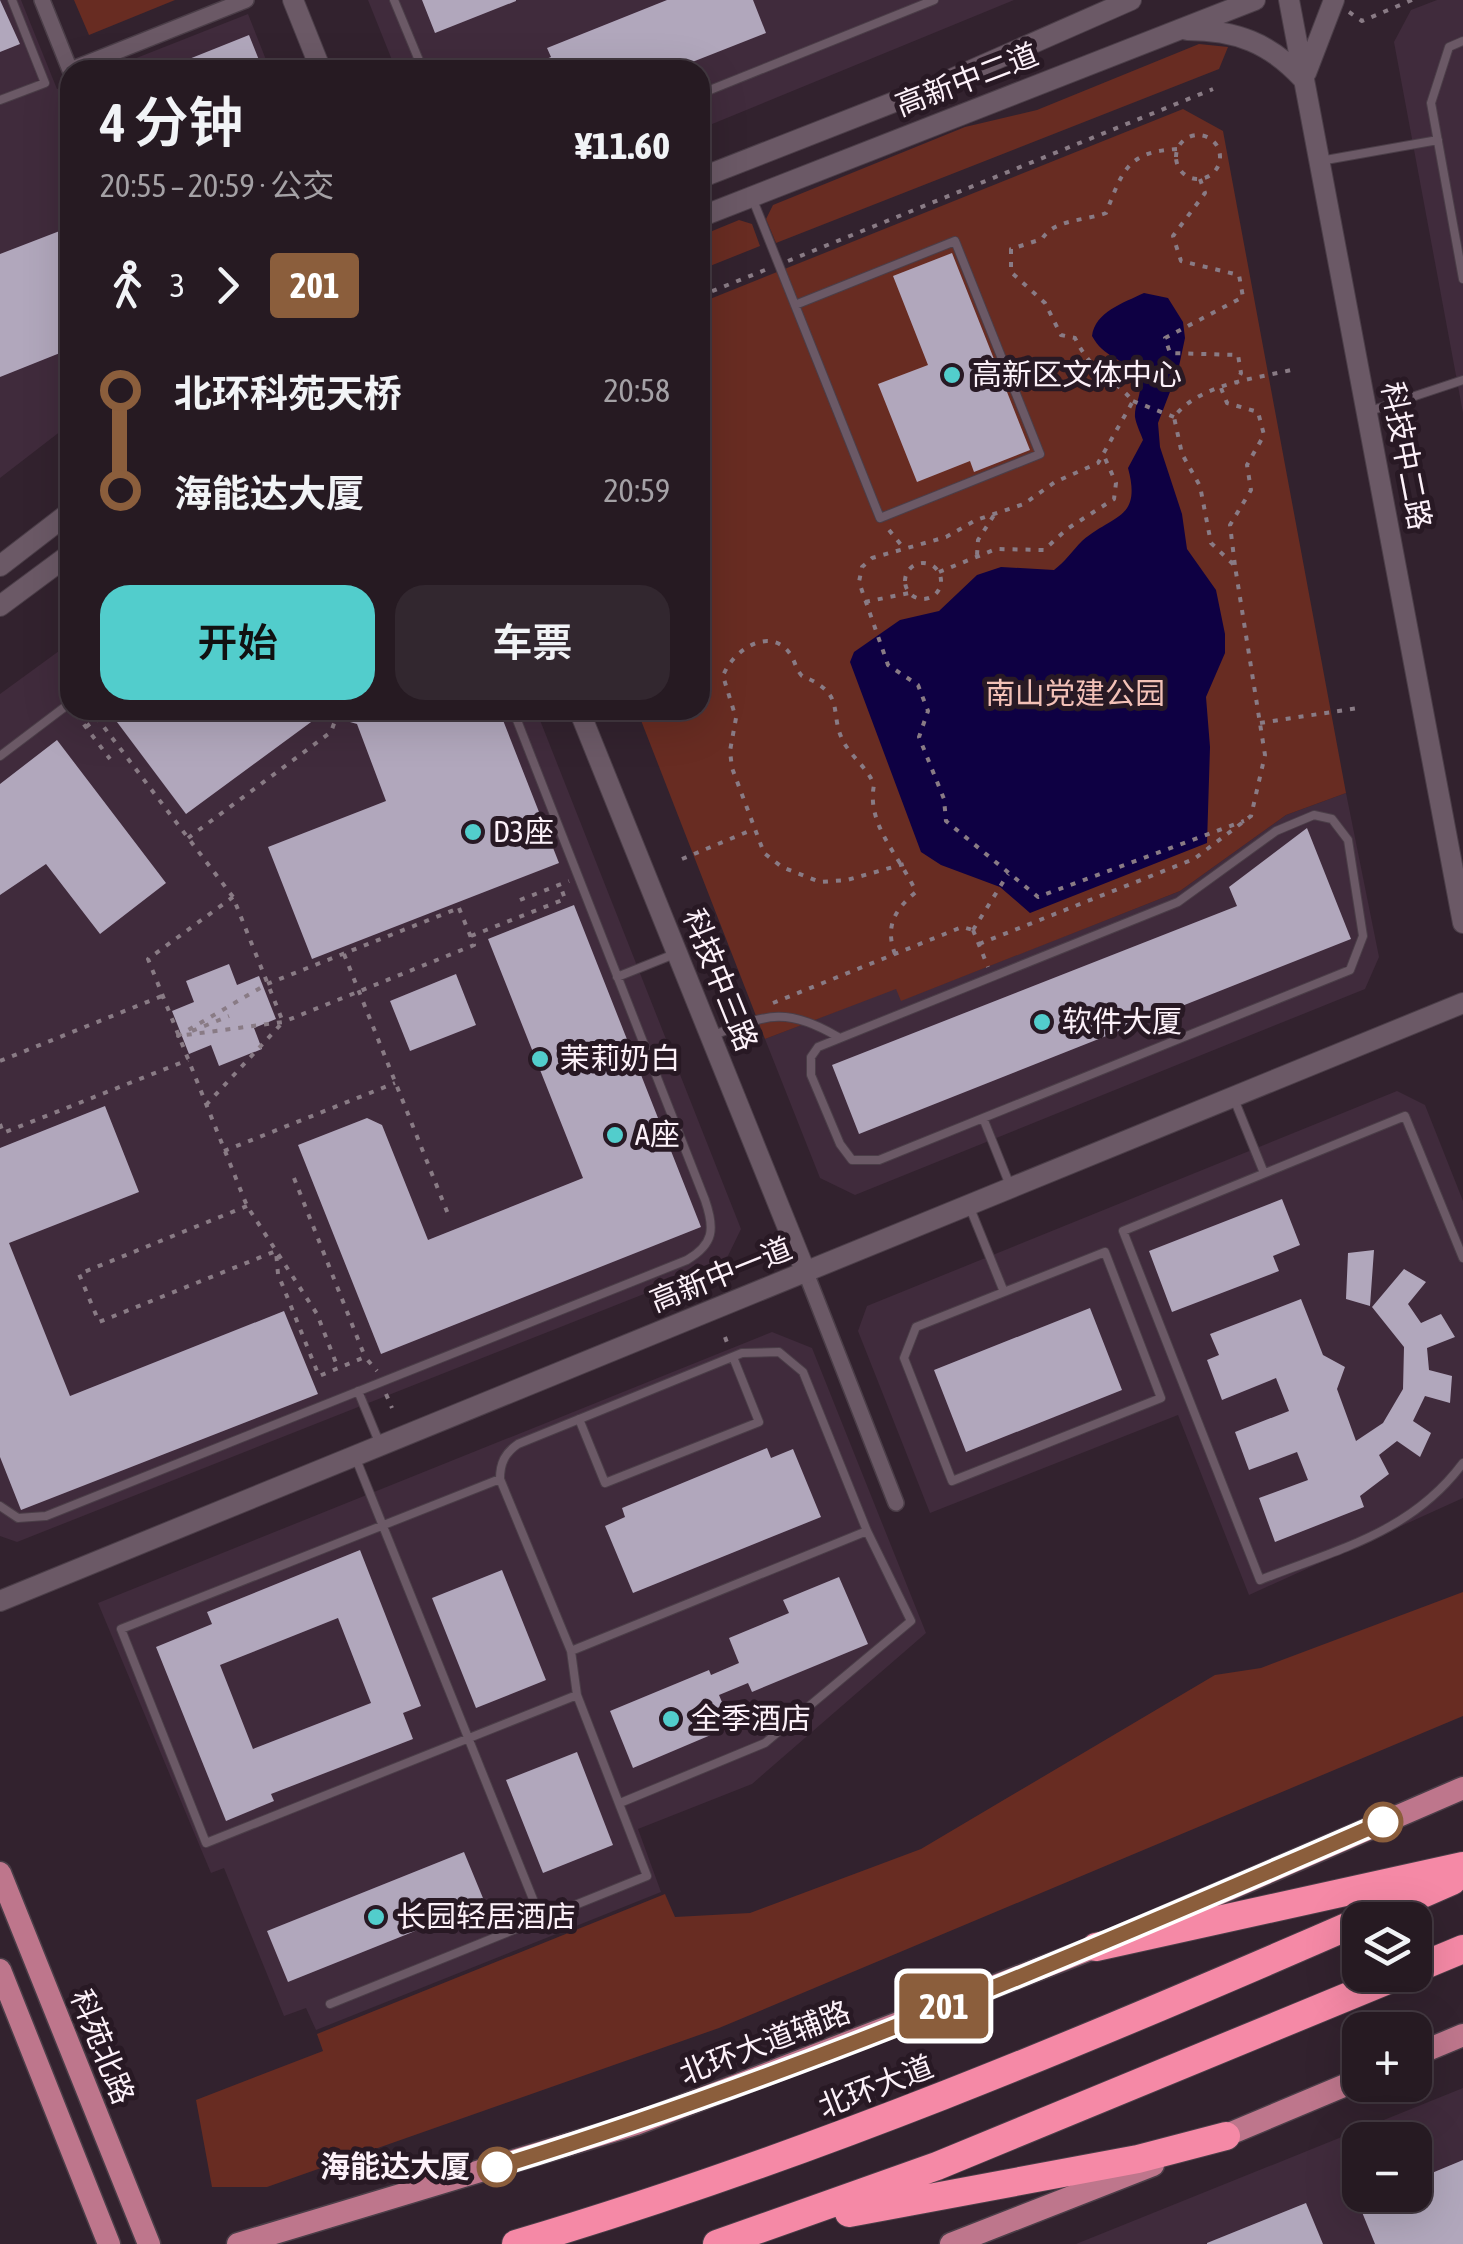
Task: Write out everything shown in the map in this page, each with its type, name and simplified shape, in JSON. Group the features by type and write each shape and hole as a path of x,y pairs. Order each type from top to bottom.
{"highway":[{"path":"1096,1947 1463,1866"},
{"name":"北环大道","path":"1406,1902 1463,1877"},
{"name":"北环大道","path":"516,2244 764,2164 977,2084 1342,1929"},
{"path":"1432,1962 1463,1949"},
{"path":"717,2244 937,2166 1359,1992"},
{"path":"750,2233 1138,2158 1226,2136"}],"main road":[{"name":"高新中二道","path":"710,174 940,84 1131,0"},
{"name":"高新中二道","path":"710,213 1255,0"},
{"name":"科技中二路","path":"1289,0 1463,923"},
{"path":"296,1 318,60"},
{"path":"1179,30 1234,34 1256,41 1275,52 1304,80 1315,40 1340,5"},
{"path":"0,566 60,520"},
{"path":"0,606 60,561"},
{"name":"科技中三路","path":"583,720 806,1273"},
{"name":"高新中一道","path":"0,1600 1234,1100 1463,1003"},
{"name":"北环大道辅路","path":"238,2244 636,2124 1096,1947 1463,1788"},
{"name":"科苑北路","path":"0,1873 149,2244"},
{"path":"0,1970 109,2244"},
{"path":"1432,2049 1463,2035"},
{"path":"951,2244 1342,2087"}],"street":[{"path":"42,0 66,60"},
{"path":"95,60 246,0"},
{"path":"806,1273 896,1502"}],"lane":[{"path":"0,100 45,83 12,0"},
{"path":"394,0 419,60"},
{"path":"710,90 934,0"},
{"path":"1463,41 1449,47 1431,104 1463,279"},
{"path":"1320,161 1438,140"},
{"path":"751,196 880,518 1040,454 956,241 795,305"},
{"path":"1367,412 1463,380"},
{"path":"0,756 60,710"},
{"path":"0,1506 18,1518 46,1516 687,1260 710,1242 711,1217 517,720"},
{"path":"1323,816 1344,831 1363,936 1350,970 880,1160 852,1160 840,1144 810,1066 818,1047 838,1037 1178,902 1296,820 1323,816"},
{"path":"617,977 677,953"},
{"path":"711,1036 776,1014 804,1020 838,1037"},
{"path":"1234,1100 1264,1173"},
{"path":"1463,1258 1405,1116 1124,1230 1260,1580 1400,1525 1422,1509 1463,1464"},
{"path":"983,1118 1012,1190"},
{"path":"970,1207 1004,1292"},
{"path":"1105,1252 1161,1398 952,1481 904,1358 916,1328 1004,1292 1105,1252"},
{"path":"330,2004 647,1876 577,1695 571,1651 500,1478 510,1450 733,1357 768,1350 797,1363 867,1531 910,1622 765,1743 620,1802"},
{"path":"579,1420 605,1483 759,1422 733,1357"},
{"path":"358,1391 381,1446"},
{"path":"354,1456 541,1919"},
{"path":"500,1478 120,1630 206,1843 577,1695"},
{"path":"571,1651 867,1531"}],"path":[{"path":"1340,5 1362,21 1412,0"},
{"path":"710,292 1214,89"},
{"path":"1174,417 1135,402 1116,382 1089,366 1075,338 1061,335 1044,303 1011,272 1011,249 1042,239 1047,230 1076,219 1106,213 1126,166 1142,154 1178,149 1194,136 1208,137 1218,147 1218,168 1200,179"},
{"path":"1178,149 1180,170 1200,179"},
{"path":"1200,179 1204,194 1173,236 1180,261 1239,275 1243,297 1165,338 1170,353 1238,356 1241,373 1236,384"},
{"path":"1174,417 1193,398 1296,370"},
{"path":"979,944 1194,859 1251,816 1265,755 1230,525 1250,490 1247,466 1264,435 1258,412 1227,403 1222,388"},
{"path":"1135,402 1104,456 1024,504 946,537 903,546 862,567 859,582 888,665 918,685 928,710 919,737 944,799 946,820 1008,874 1044,898 1244,821"},
{"path":"1174,417 1182,454 1200,486 1210,543 1235,566"},
{"path":"939,572 996,549 1044,550 1067,529 1110,504 1117,491 1104,456"},
{"path":"977,555 978,540 995,514"},
{"path":"880,518 903,546"},
{"path":"865,602 909,593 918,598 933,596 941,583 939,572 931,565 915,565 905,578 909,593"},
{"path":"895,954 890,941 892,919 916,892 904,864 881,831 870,803 874,785 844,743 826,687 802,676 790,652 769,642 737,652 723,676 736,718 731,762 754,830 771,860 820,882 847,880 904,864"},
{"path":"1260,723 1358,708"},
{"path":"81,720 110,760"},
{"path":"86,726 94,720"},
{"path":"99,720 233,897 282,1022"},
{"path":"188,838 331,732 335,720"},
{"path":"682,859 754,830"},
{"path":"973,930 1008,874"},
{"path":"520,900 578,878"},
{"path":"471,936 566,898 560,885"},
{"path":"233,897 148,959 247,1206 317,1314 338,1368"},
{"path":"459,908 471,936 474,946 282,1022 178,1036 268,984 459,908"},
{"path":"760,1008 962,927 973,930"},
{"path":"973,930 992,976"},
{"path":"344,954 448,1214"},
{"path":"0,1060 162,996"},
{"path":"178,1036 229,1016"},
{"path":"206,1105 282,1022"},
{"path":"0,1124 2,1134 188,1060"},
{"path":"224,1150 396,1083"},
{"path":"294,1178 365,1357"},
{"path":"247,1206 79,1274 99,1322 276,1251"},
{"path":"276,1251 278,1274 319,1376"}],"shaded area":[{"path":"0,0 21,0 57,89 60,88 60,432 0,478"},
{"path":"368,0 1014,0 710,125 710,60 392,60"},
{"path":"1437,0 1463,0 1463,413 1394,42 1411,10"},
{"path":"248,14 266,60 131,60"},
{"path":"1144,293 1168,298 1183,322 1185,338 1178,371 1158,423 1160,447 1182,514 1187,549 1216,590 1225,634 1225,653 1206,697 1210,747 1207,843 1030,913 1000,887 941,865 921,852 850,662 854,652 900,620 939,611 977,575 1001,567 1054,570 1082,541 1128,507 1128,468 1143,440 1135,417 1140,384 1128,367 1102,349 1092,336 1104,314"},
{"path":"60,650 60,720 540,720 741,1229 725,1262 17,1542 0,1536 0,694"},
{"path":"1346,793 1379,957 1365,989 855,1195 820,1178 765,1039 896,988 902,1000 1180,891 1286,815"},
{"path":"1397,1091 1425,1105 1463,1201 1463,1498 1249,1595 1178,1415 930,1513 858,1331 867,1306"},
{"path":"772,1332 812,1348 926,1633 752,1784 638,1829 661,1892 316,2030 306,2008 284,2016 224,1868 211,1873 98,1603"},
{"path":"1463,2088 1463,2244 1076,2244 1342,2137 1342,2212 1432,2212 1432,2122 1379,2122"}],"green space":[{"path":"74,0 175,0 89,35"},
{"path":"1199,44 1228,47 1219,69 776,243 766,219 773,205 965,127 1037,110"},
{"name":"南山党建公园","path":"1183,109 1223,131 1346,793 1286,815 1180,891 901,1001 896,989 765,1039 641,720 710,720 710,299"},
{"path":"739,220 752,224 760,246 710,266 710,232"},
{"path":"1463,1592 1463,1716 719,2028 267,2187 212,2187 196,2100 323,2051 317,2034 665,1894 675,1917 750,1913 921,1849 1215,1675 1261,1668"}],"building":[{"path":"0,0 20,44 0,52"},
{"path":"422,0 516,0 516,1 435,33"},
{"path":"667,0 753,0 766,33 697,60 544,60 551,57 547,48"},
{"path":"249,35 259,60 186,60"},
{"path":"60,231 60,353 0,377 0,254"},
{"name":"高新区文体中心","path":"952,253 1030,450 974,472 970,461 917,482 878,384 928,365 893,276"},
{"path":"116,720 314,720 186,814"},
{"path":"343,720 503,720 559,863 312,959 268,847 386,801 357,724"},
{"path":"57,740 166,883 100,934 46,864 0,895 0,784"},
{"name":"软件大厦","path":"1307,828 1351,939 859,1134 832,1065 1237,906 1229,887"},
{"name":"A座","path":"574,905 701,1227 381,1354 298,1145 367,1118 382,1125 428,1240 583,1178 488,939"},
{"path":"229,964 237,985 259,976 276,1019 254,1028 262,1049 219,1066 211,1045 189,1054 172,1011 194,1002 186,981"},
{"path":"456,974 476,1025 410,1051 390,1001"},
{"path":"105,1106 139,1192 9,1243 70,1396 284,1311 318,1394 21,1510 0,1457 0,1148"},
{"path":"1282,1199 1300,1245 1273,1256 1279,1271 1172,1312 1149,1251"},
{"path":"1374,1250 1370,1306 1346,1299 1348,1253"},
{"path":"1404,1269 1426,1282 1408,1304 1421,1323 1441,1314 1455,1337 1427,1348 1429,1370 1452,1376 1450,1403 1425,1396 1413,1421 1431,1433 1420,1457 1397,1441 1379,1455 1389,1474 1360,1496 1364,1507 1275,1542 1259,1498 1308,1480 1297,1452 1249,1470 1235,1432 1289,1411 1276,1378 1222,1400 1207,1360 1219,1355 1210,1334 1301,1299 1323,1355 1345,1367 1337,1389 1356,1441 1383,1423 1403,1389 1404,1347 1372,1307"},
{"path":"1090,1308 1122,1390 966,1452 934,1370"},
{"path":"767,1448 771,1458 793,1449 821,1517 633,1593 605,1526 625,1517 622,1508"},
{"path":"360,1550 421,1706 403,1713 413,1739 271,1794 274,1801 226,1821 156,1647 212,1624 207,1612","holes":["338,1618 371,1703 253,1749 220,1665"]},
{"path":"502,1570 546,1680 476,1708 432,1598"},
{"path":"839,1577 868,1644 752,1692 748,1683 719,1695 732,1726 633,1768 610,1711 709,1670 711,1675 739,1663 729,1638 789,1613 783,1600"},
{"path":"577,1752 613,1845 543,1873 506,1780"},
{"name":"长园轻居酒店","path":"464,1852 485,1903 288,1982 267,1931"},
{"path":"1463,2160 1463,2244 1375,2244 1362,2212 1432,2212 1432,2173"},
{"path":"1306,2203 1323,2244 1207,2244 1207,2243"}],"bus line":[{"name":"201","path":"497,2167 636,2124 1096,1947 1383,1822"}],"place":[{"name":"高新区文体中心","path":"952,375"},
{"name":"D3座","path":"473,832"},
{"name":"软件大厦","path":"1042,1022"},
{"name":"茉莉奶白","path":"540,1059"},
{"name":"A座","path":"615,1135"},
{"name":"全季酒店","path":"671,1719"},
{"name":"长园轻居酒店","path":"376,1917"},
{"name":"海能达大厦","path":"497,2167"}]}
